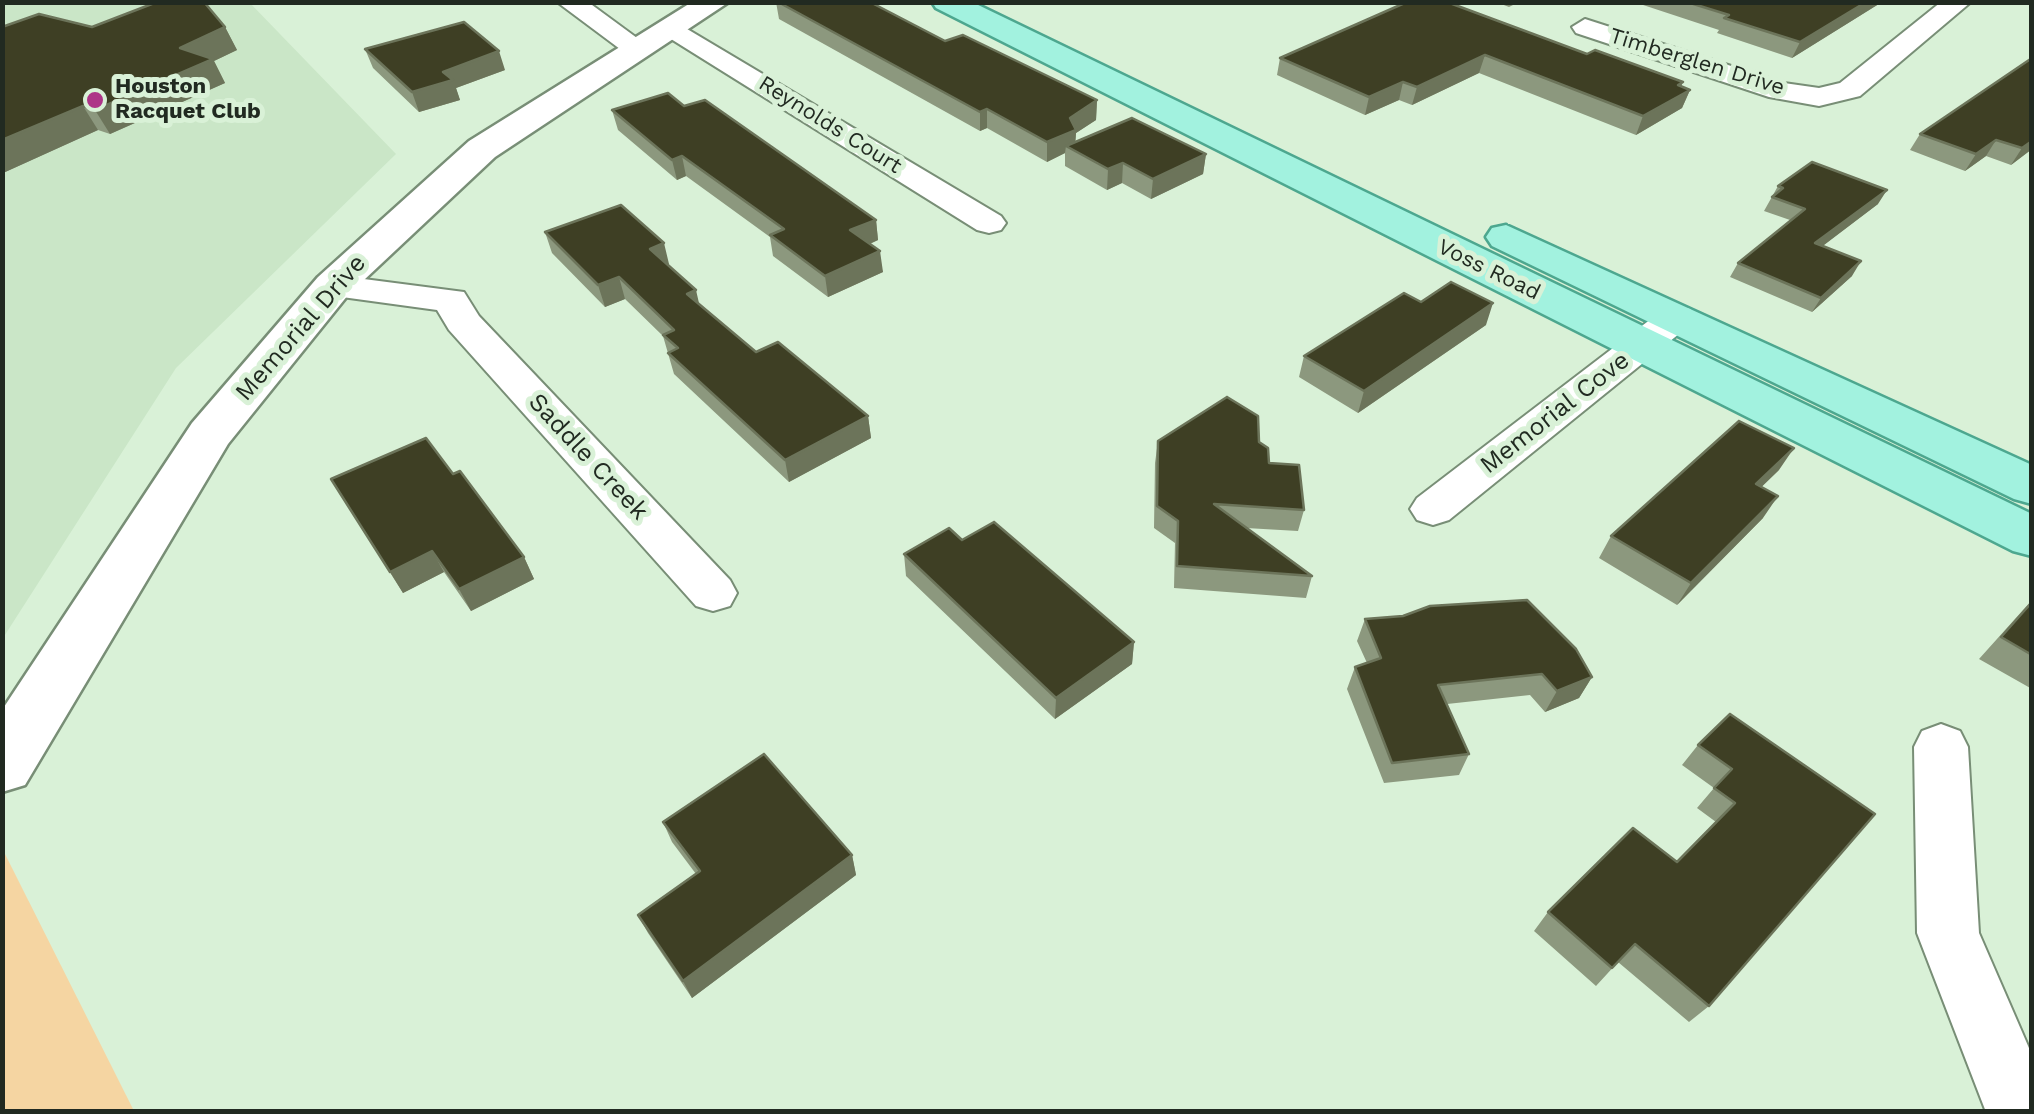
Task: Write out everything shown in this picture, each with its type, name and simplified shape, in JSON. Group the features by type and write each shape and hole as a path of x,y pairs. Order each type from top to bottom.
{"main road":[{"name":"Voss Road","path":"947,2 1659,331 2032,486"},
{"name":"Voss Road","path":"1002,2 1659,331 2032,538"}],"street":[{"path":"570,2 638,49"},
{"name":"Memorial Drive","path":"2,765 210,434 332,286 482,149 714,2"},
{"name":"Timberglen Drive","path":"1585,27 1779,91 1820,97 1850,90 1958,2"},
{"name":"Reynolds Court","path":"672,28 989,223"},
{"name":"Saddle Creek","path":"332,286 394,314 463,322 714,593"},
{"name":"Memorial Cove","path":"1434,509 1659,331"},
{"path":"1941,748 1948,933 2020,1112"}],"shaded area":[{"name":"Houston Racquet Club","path":"3,3 250,3 396,154 176,368 3,638"},
{"path":"4,852 134,1111 3,1111"}],"building":[{"name":"Houston Racquet Club","path":"157,2 204,2 225,27 180,48 213,59 95,110 83,106 2,140 2,27 39,14 92,27"},
{"path":"778,2 870,2 945,41 963,35 1097,100 1070,118 1076,130 1047,142 987,109 980,112"},
{"path":"1407,2 1447,2 1587,54 1595,50 1683,82 1678,85 1690,90 1643,116 1485,55 1417,87 1403,82 1369,97 1280,58"},
{"path":"1687,2 1866,2 1800,42"},
{"path":"464,22 499,51 443,72 453,80 412,92 365,49"},
{"path":"2032,58 2032,141 2022,148 1996,140 1976,154 1920,134"},
{"path":"668,93 684,106 705,100 876,220 850,230 880,251 825,276 770,235 784,229 682,156 672,160 612,110"},
{"path":"1132,118 1206,154 1153,179 1123,163 1108,169 1066,146"},
{"path":"1812,162 1887,190 1815,243 1861,261 1821,298 1738,263 1805,209 1772,197 1783,188 1778,186"},
{"path":"621,205 664,243 650,249 696,290 687,294 756,352 778,342 868,416 785,460 668,353 678,348 663,335 674,330 619,277 598,285 545,232"},
{"path":"1451,282 1493,303 1364,391 1304,356 1404,293 1421,302"},
{"path":"1227,397 1258,416 1259,442 1268,448 1269,463 1299,465 1304,510 1214,504 1312,576 1177,566 1178,521 1157,506 1158,441"},
{"path":"1739,421 1794,448 1756,484 1778,496 1691,583 1611,536"},
{"path":"426,438 453,474 460,471 524,557 459,589 432,551 390,572 331,479"},
{"path":"994,522 1134,642 1056,698 904,554 949,528 962,540"},
{"path":"1527,600 1576,649 1592,677 1557,691 1542,674 1438,685 1469,754 1392,763 1355,667 1381,658 1365,619 1403,616 1430,606"},
{"path":"2032,602 2032,655 2001,637"},
{"path":"1730,714 1875,814 1709,1006 1635,944 1612,968 1548,912 1633,828 1677,862 1735,803 1714,788 1732,769 1698,745"},
{"path":"764,754 852,855 683,981 638,915 700,871 663,822"}],"place":[{"name":"Houston Racquet Club","path":"95,100"}]}
